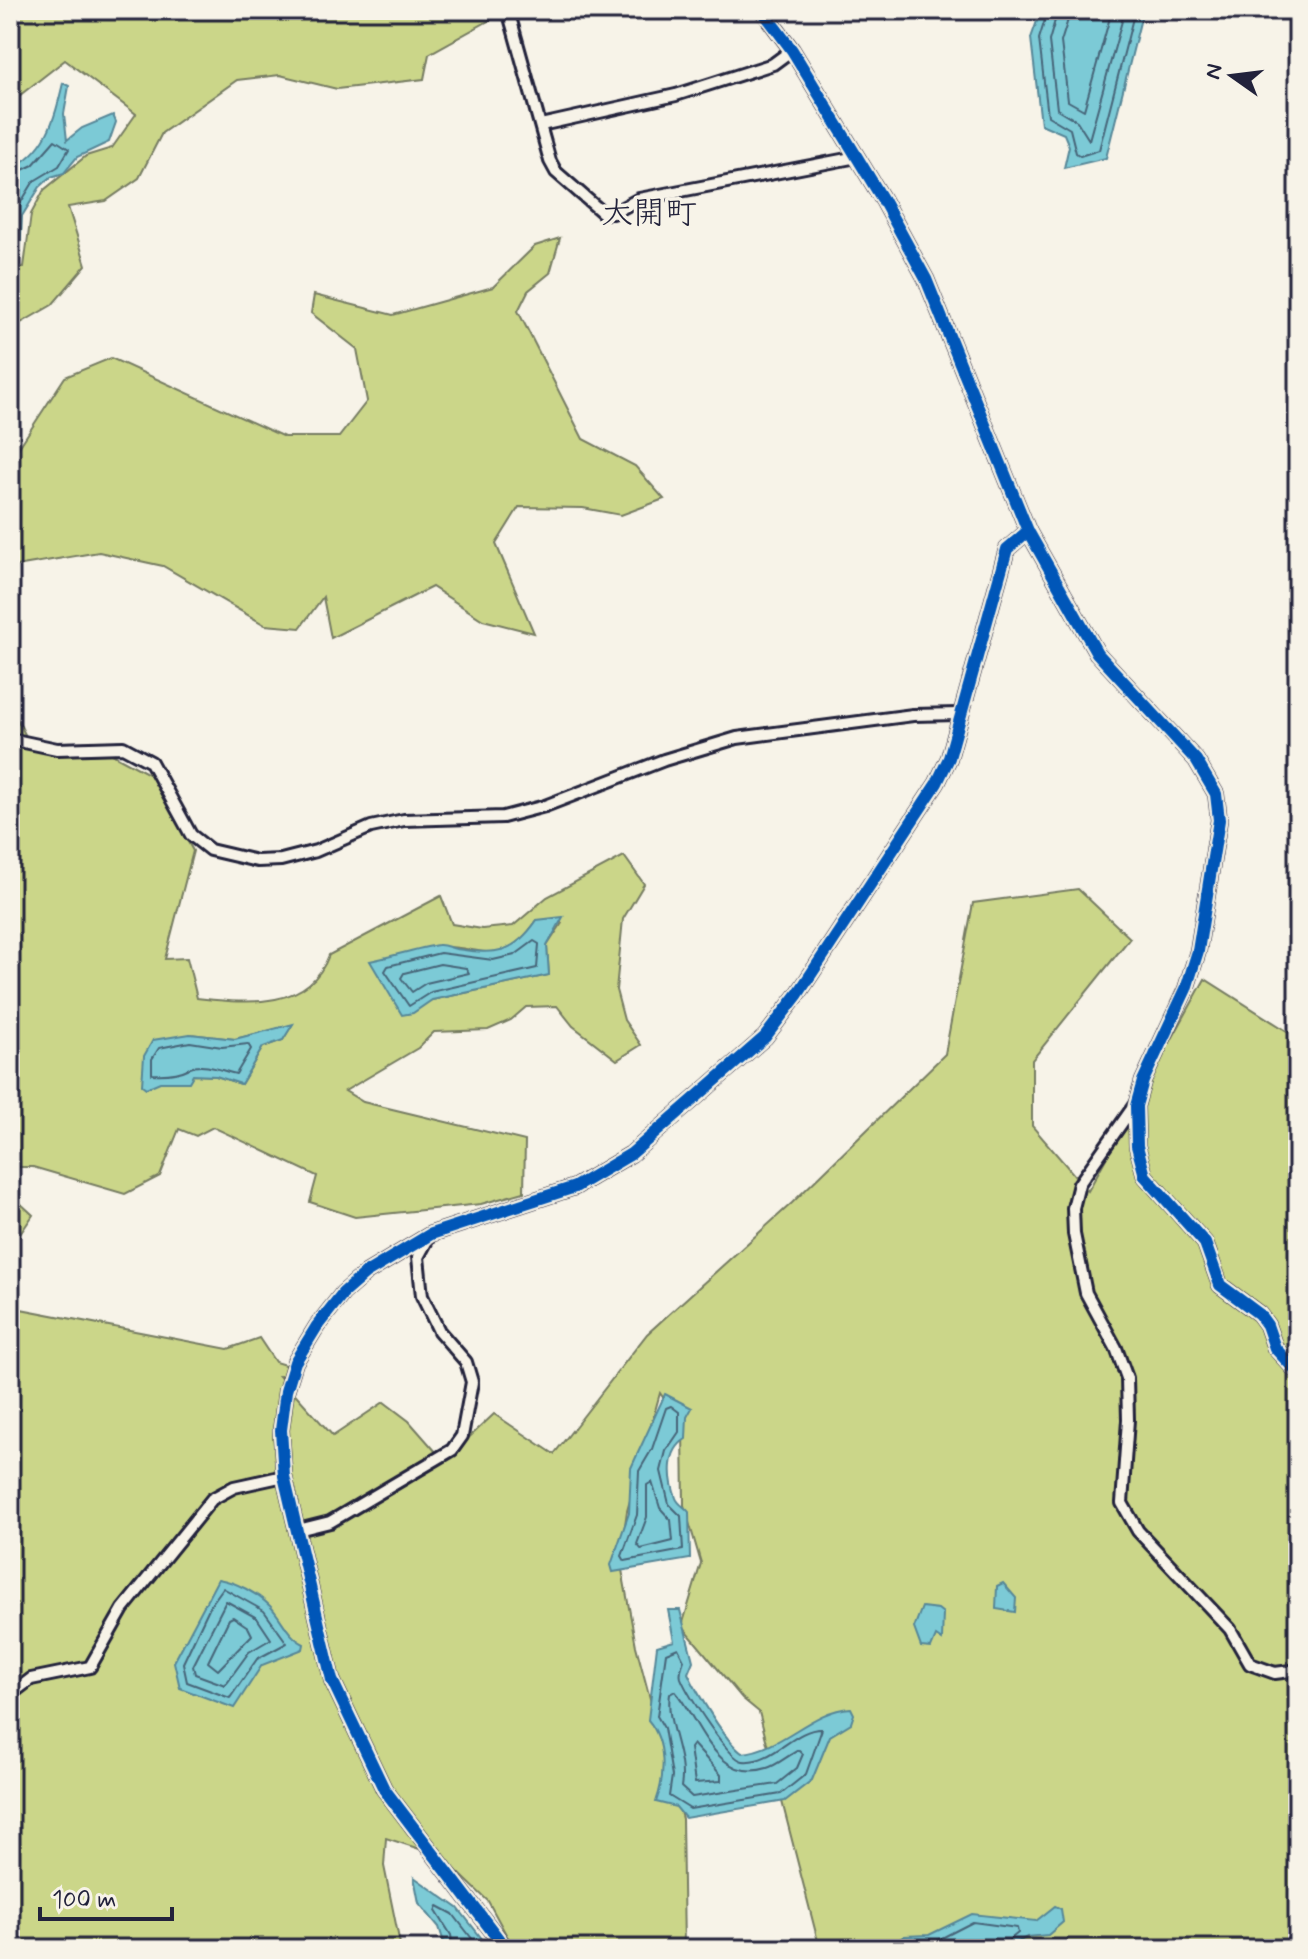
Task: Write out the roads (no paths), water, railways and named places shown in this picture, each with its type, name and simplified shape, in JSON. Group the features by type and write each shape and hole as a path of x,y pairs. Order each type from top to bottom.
{"main road":[{"path":"1290,10 1298,13"}],"street":[{"path":"508,10 556,172 603,213 613,213 639,199 728,185 857,157"},
{"path":"762,10 792,50 926,279 1028,531 1097,653 1196,760 1216,794 1219,820 1198,951 1186,989 1143,1081 1138,1100 1137,1146 1145,1176 1205,1243 1220,1285 1259,1314 1267,1325 1275,1348 1298,1373"},
{"path":"541,125 654,97 676,95 773,64 792,50"},
{"path":"506,1949 384,1789 332,1680 284,1476 281,1430 286,1391 295,1362 317,1326 366,1273 431,1234 575,1187 631,1154 765,1037 798,994 937,783 949,758 958,714 1007,549 1028,531"},
{"path":"10,739 57,749 123,747 151,762 191,835 210,850 257,861 281,860 316,851 371,827 404,820 503,817 545,806 664,760 737,738 913,715 958,714"},
{"path":"1138,1100 1079,1184 1073,1208 1074,1234 1086,1293 1116,1348 1127,1378 1128,1420 1122,1503 1138,1531 1230,1629 1250,1664 1275,1673 1298,1670"},
{"path":"298,1530 330,1522 452,1450 462,1436 472,1395 466,1362 430,1315 419,1278 418,1257 431,1234"},
{"path":"10,1695 31,1679 90,1667 123,1609 212,1499 234,1487 284,1476"}],"water":[{"path":"1041,10 1143,10 1106,158 1064,168 1069,146 1064,134 1041,124 1031,38"},
{"path":"63,83 69,86 64,114 67,140 82,128 113,115 116,122 109,142 77,157 64,173 51,177 40,187 22,216 20,255 15,259 10,256 10,169 23,162 41,144 52,122"},
{"path":"563,917 547,946 549,975 432,1000 413,1013 402,1015 370,961 438,945 482,952 503,950 520,940 537,920"},
{"path":"293,1024 283,1040 263,1047 241,1084 216,1076 193,1075 189,1082 160,1082 146,1088 142,1085 144,1056 153,1040 190,1034 235,1039"},
{"path":"665,1394 692,1408 687,1417 686,1439 675,1451 671,1466 676,1498 689,1512 690,1559 613,1572 611,1565 629,1513 631,1468"},
{"path":"218,1579 239,1585 259,1597 304,1644 303,1649 262,1665 234,1708 180,1688 174,1662"},
{"path":"1003,1583 1016,1598 1015,1612 996,1609 997,1586"},
{"path":"922,1607 938,1609 943,1613 942,1640 936,1636 931,1648 921,1647 914,1628"},
{"path":"668,1610 680,1610 693,1661 688,1673 692,1682 720,1728 742,1753 770,1745 823,1715 851,1708 854,1714 851,1723 830,1736 812,1780 785,1801 685,1818 676,1807 656,1802 661,1782 661,1749 648,1720 657,1646 674,1641"},
{"path":"414,1877 458,1908 490,1949 446,1949 439,1927 419,1903"},
{"path":"1055,1906 1061,1909 1063,1922 1048,1935 1027,1937 1005,1949 887,1949 904,1936 929,1935 972,1914 1036,1921"}],"district":[{"name":"大開町","path":"649,214"}]}
